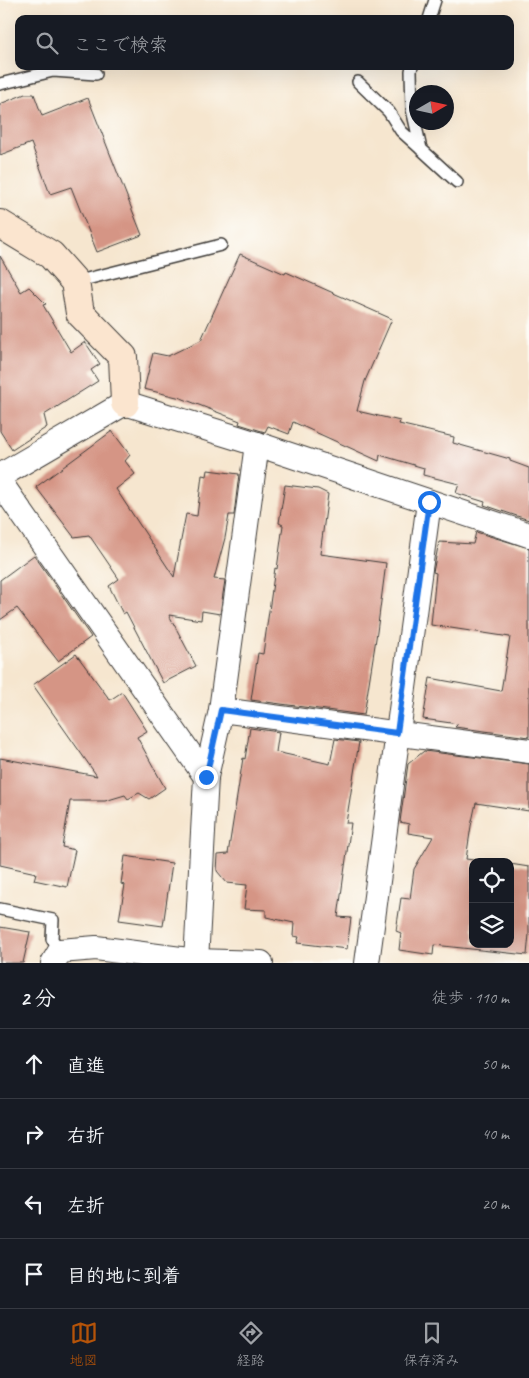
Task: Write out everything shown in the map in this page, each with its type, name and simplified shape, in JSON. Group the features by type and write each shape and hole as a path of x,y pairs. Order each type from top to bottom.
{"street":[{"path":"0,224 51,254 75,282 80,313 123,357 125,403"},
{"path":"0,476 125,403 257,444 529,535"},
{"path":"196,961 206,777 221,710 257,444"},
{"path":"0,482 206,777"},
{"path":"367,963 429,502"},
{"path":"221,710 529,751"},
{"path":"56,957 96,948 196,961 262,963"}],"lane":[{"path":"430,15 435,0"},
{"path":"411,70 412,109 421,149"},
{"path":"0,84 53,71 96,74"},
{"path":"358,82 389,112 402,131 457,182"},
{"path":"75,282 221,245"},
{"path":"0,909 53,920 52,940 56,957"}],"building":[{"path":"25,94 34,94 42,116 88,98 142,235 97,252 71,187 50,194 31,143 0,155 0,104"},
{"path":"240,254 285,274 286,272 392,319 365,381 357,411 400,421 399,424 454,437 453,443 510,459 510,461 529,468 529,520 484,505 485,502 456,493 459,484 423,475 424,468 380,455 379,461 293,422 289,434 268,426 265,432 239,424 240,421 181,398 144,389 153,353 168,356 201,340"},
{"path":"0,256 21,292 29,287 46,304 43,305 71,352 85,342 100,364 91,370 98,381 44,415 47,427 12,450 0,431"},
{"path":"112,431 130,455 125,461 135,474 116,489 174,577 186,514 197,516 202,475 207,476 208,470 239,474 234,515 229,515 214,579 225,580 220,614 202,611 201,620 169,615 196,666 163,683 126,612 123,614 109,586 119,579 89,535 74,537 36,487"},
{"path":"285,485 318,489 328,494 320,554 386,563 364,715 251,700 258,653 263,654 275,568 277,569 283,525 279,523"},
{"path":"476,532 529,548 529,737 455,727 458,724 423,719 430,678 501,691 510,637 431,625 436,573 433,572 439,542 473,544"},
{"path":"34,555 91,637 58,661 17,608 0,620 0,580"},
{"path":"76,654 110,700 122,692 147,731 137,737 165,788 149,799 139,793 128,799 125,795 105,801 70,801 62,847 75,850 67,887 34,880 36,873 0,865 0,758 97,776 33,685"},
{"path":"250,728 279,732 276,752 330,764 335,739 359,742 346,823 351,823 338,917 351,918 347,949 297,943 299,937 293,936 294,923 266,917 266,910 244,909 247,885 227,883 217,871 218,855 228,854 243,758 245,759"},
{"path":"424,751 529,764 529,811 476,803 466,859 469,859 469,948 514,948 514,865 529,867 529,934 527,955 434,945 433,955 399,950 401,933 396,931 401,898 410,899 414,869 433,837 408,833 409,824 400,822 408,764"},
{"path":"125,856 172,863 163,926 119,920 125,885 121,884"},
{"path":"0,927 30,932 23,963 0,963"}],"route":[{"path":"206,777 221,710 397,733 429,502"}]}
